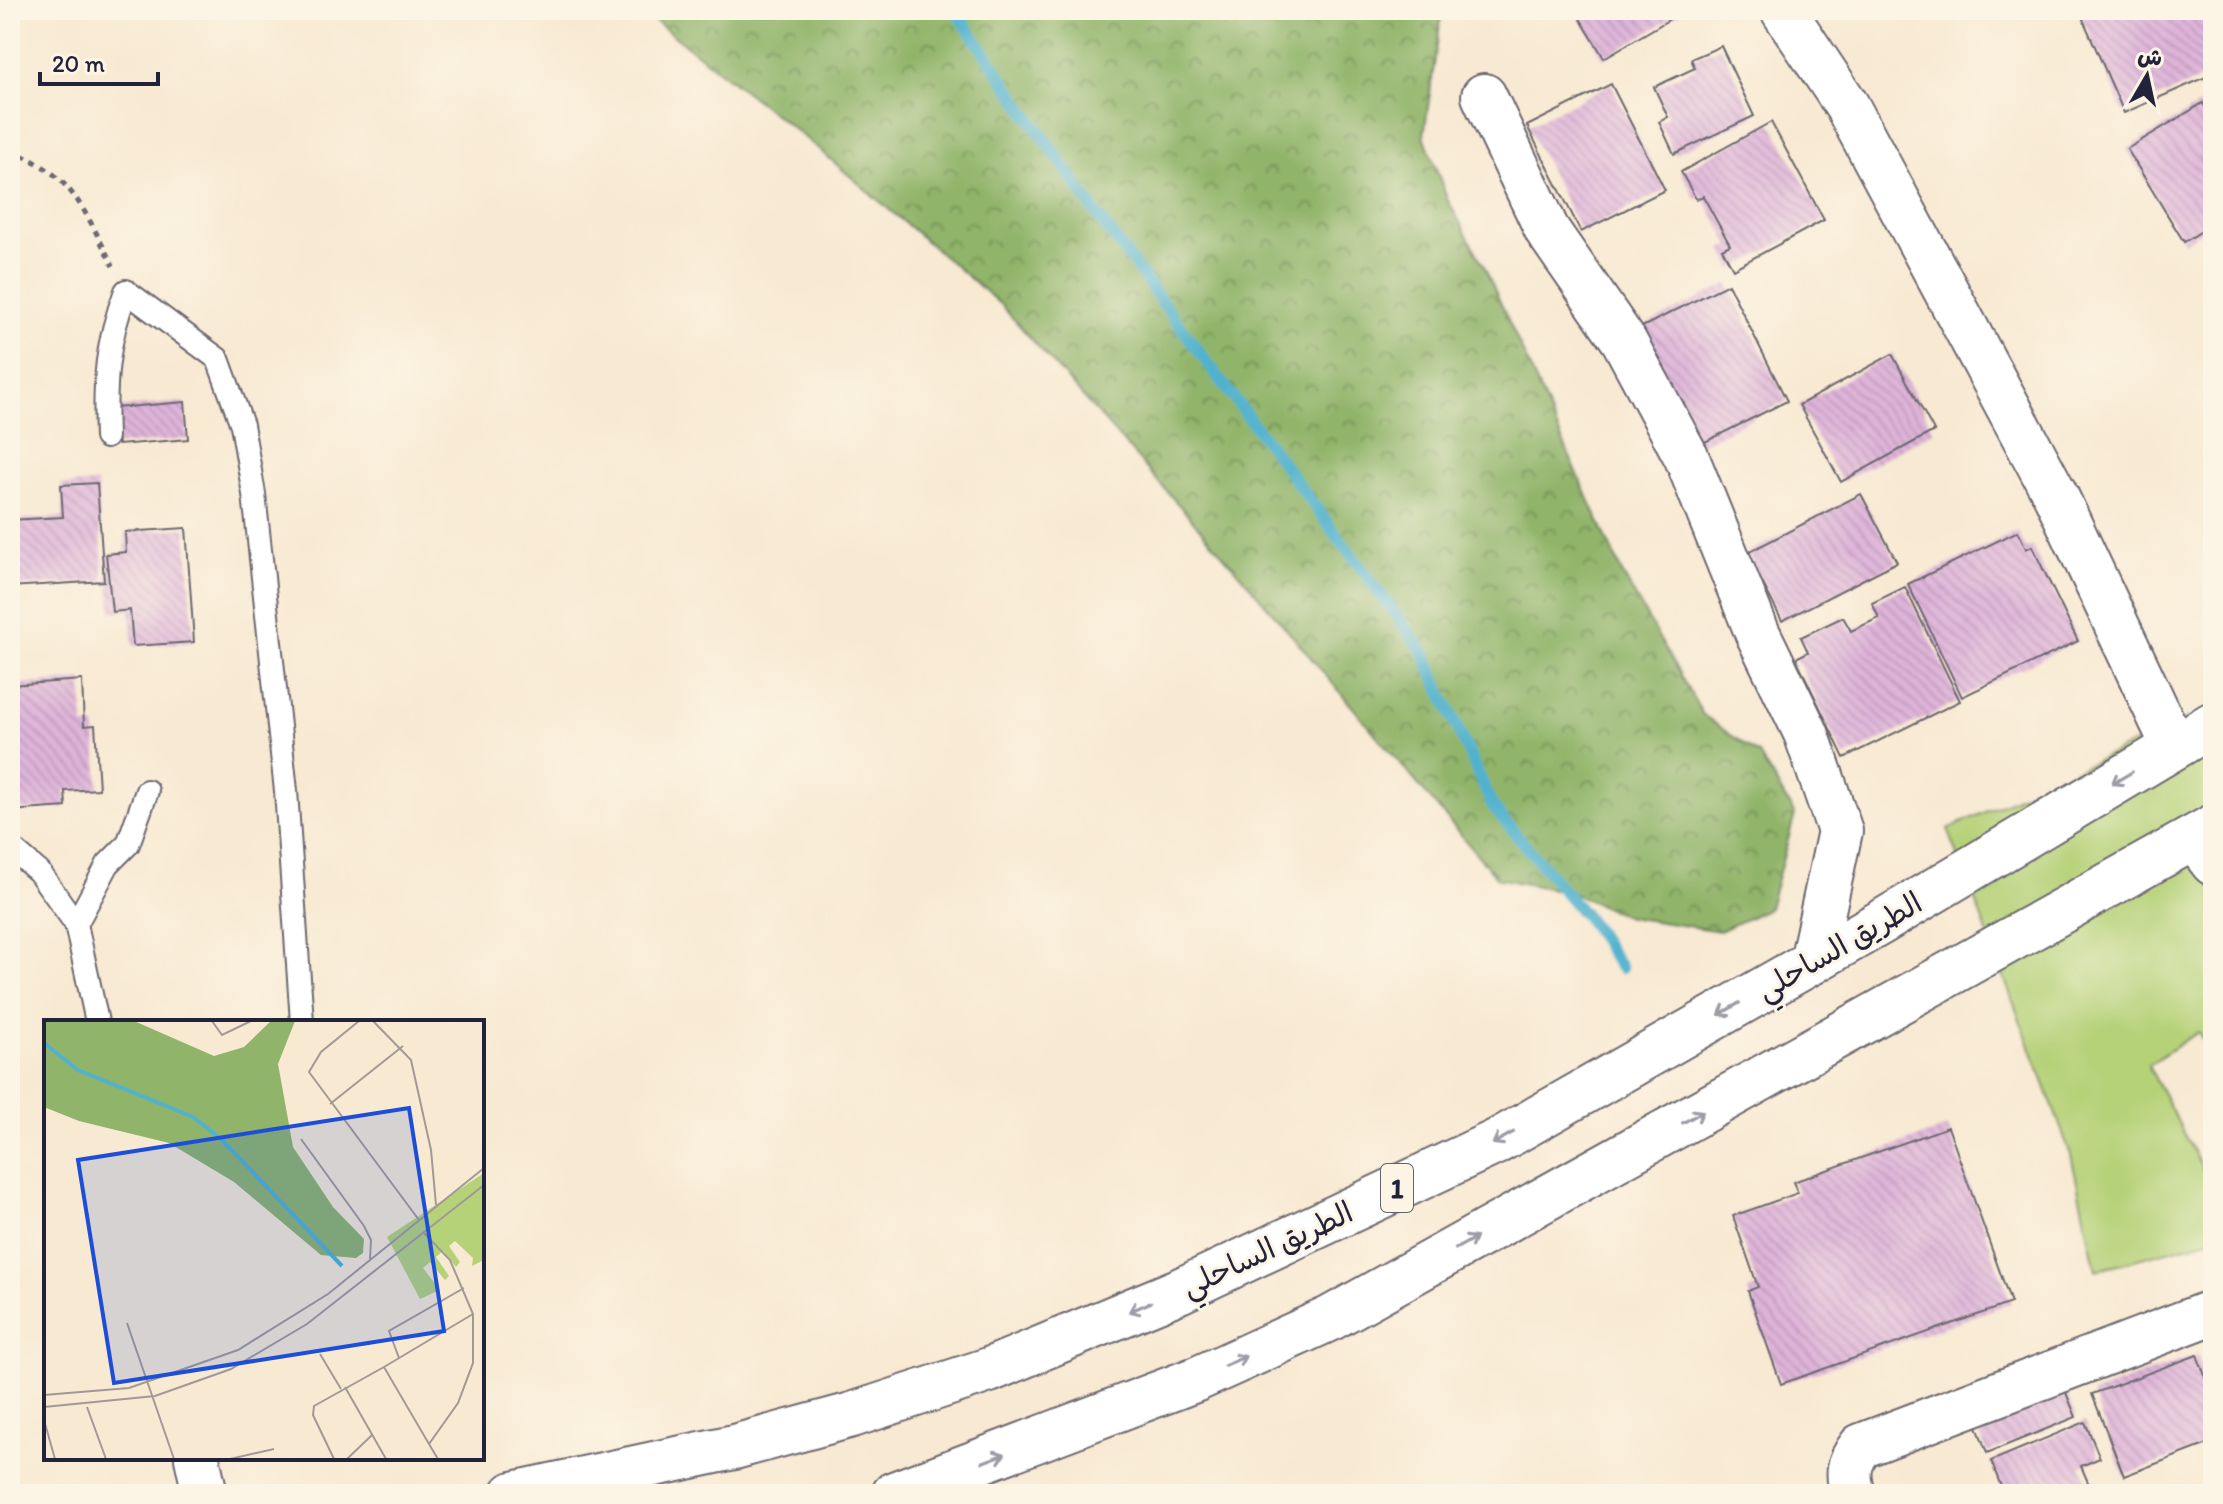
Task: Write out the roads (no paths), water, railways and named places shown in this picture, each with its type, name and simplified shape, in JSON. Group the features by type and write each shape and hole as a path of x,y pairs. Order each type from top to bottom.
{"main road":[{"path":"1783,10 1847,106 2056,496 2174,747"},
{"path":"1484,96 1547,230 1624,341 1686,456 1757,632 1806,733 1840,831 1812,962"},
{"name":"الطريق الساحلي","path":"513,1494 749,1443 852,1415 989,1370 1179,1291 1496,1142 1812,962 2213,724"},
{"path":"894,1494 1197,1379 1331,1318 2207,843"},
{"path":"1853,1494 1848,1477 1852,1458 1861,1446 2213,1312"},
{"path":"197,1460 205,1494"}],"lane":[{"path":"106,437 104,371 113,325 126,291 218,359 242,425 254,494 286,791 302,1020"},
{"path":"76,924 108,864 128,844 147,791"},
{"path":"10,847 39,872 76,924 97,1020"}],"waterway":[{"path":"955,10 1106,227 1423,651 1493,807 1591,923 1621,968"}]}
